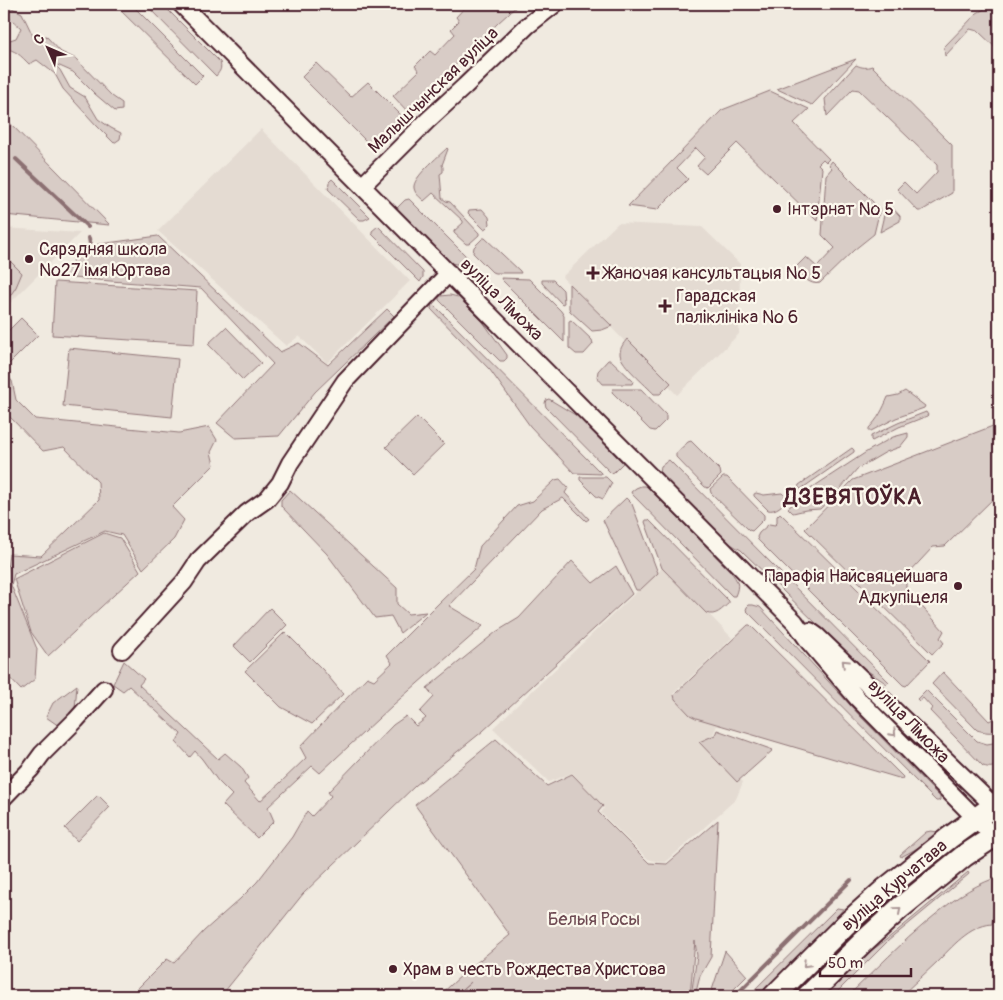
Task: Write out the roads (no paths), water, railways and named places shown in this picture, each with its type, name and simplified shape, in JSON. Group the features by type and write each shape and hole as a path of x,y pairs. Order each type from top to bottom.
{"main road":[{"name":"вуліца Курчатава","path":"774,996 844,926 884,890 949,838 998,806"},
{"name":"вуліца Курчатава","path":"808,996 900,908 964,856 997,837"}],"street":[{"name":"вуліца Ліможа","path":"181,4 795,622 809,642 858,699 976,819 997,837"},
{"name":"Малышчынская вуліца","path":"362,186 527,26 555,4"},
{"path":"122,650 184,582 198,560 247,513 267,499 280,484 290,463 345,381 449,273"},
{"name":"вуліца Ліможа","path":"795,622 817,636 998,806"},
{"path":"4,798 42,754 104,689"}],"waterway":[{"path":"16,159 88,227"},
{"path":"89,238 90,244"},
{"path":"735,996 851,880"}],"place":[{"name":"Інтэрнат № 5","path":"777,209"},
{"name":"Сярэдняя школа №27 імя Юртава","path":"29,259"},
{"name":"Жаночая кансультацыя № 5","path":"593,273"},
{"name":"Гарадская паліклініка № 6","path":"665,306"},
{"name":"Парафія Найсвяцейшага Адкупіцеля","path":"958,586"},
{"name":"Храм в честь Рождества Христова","path":"393,969"}],"district":[{"name":"ДЗЕВЯТОЎКА","path":"853,496"}],"park label":[{"name":"Белыя Росы","path":"594,919"}]}
